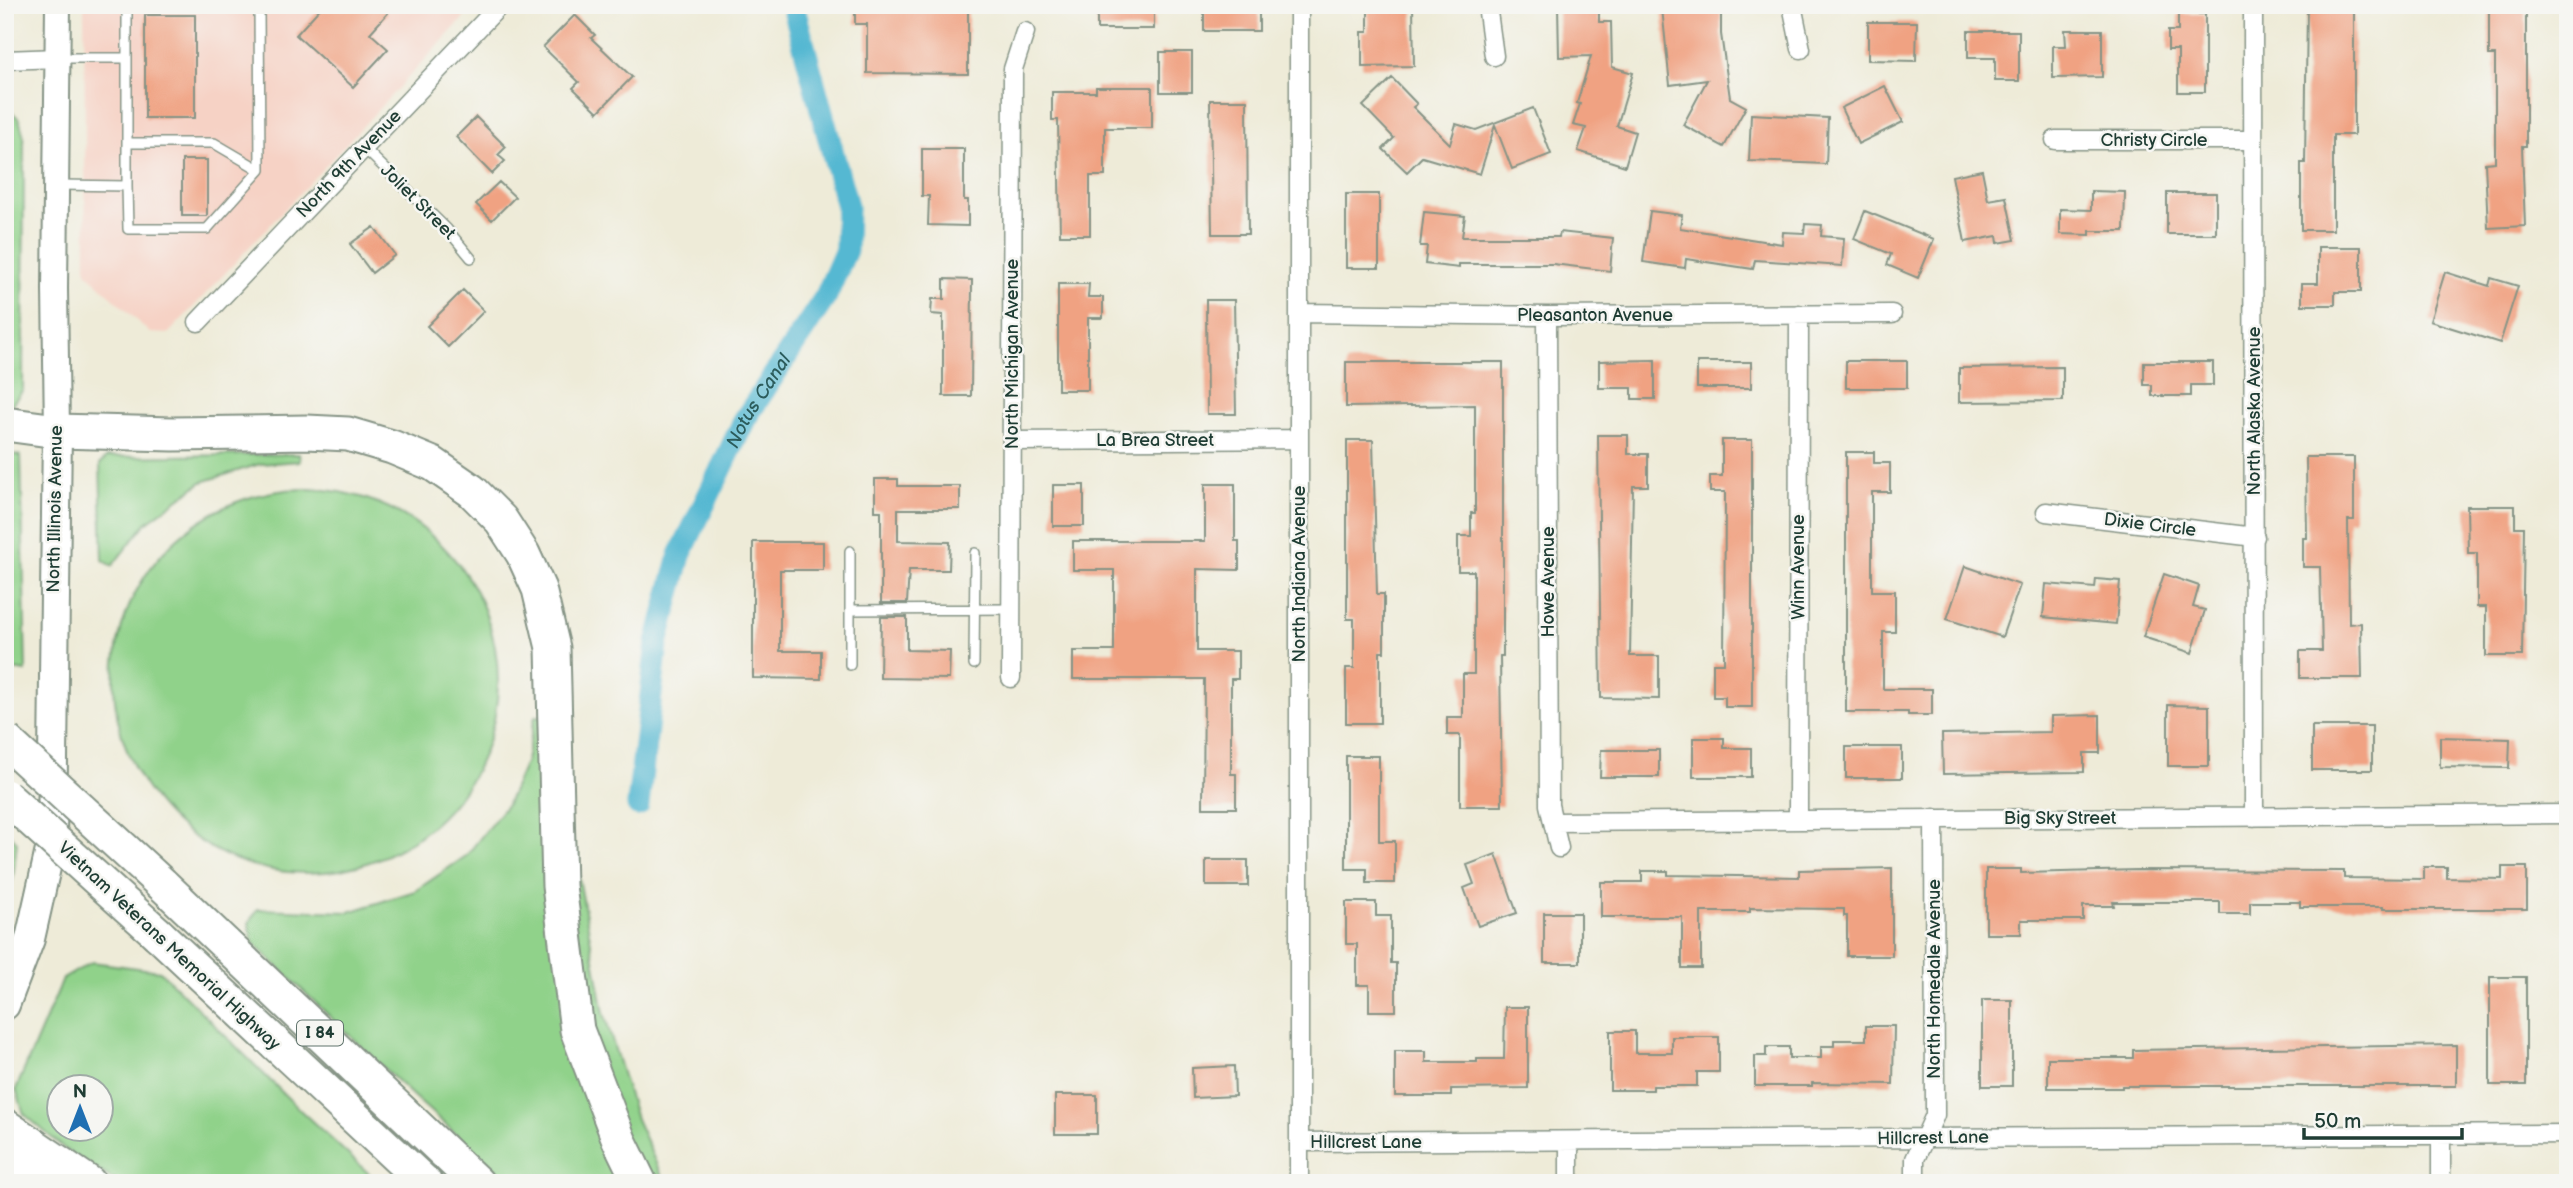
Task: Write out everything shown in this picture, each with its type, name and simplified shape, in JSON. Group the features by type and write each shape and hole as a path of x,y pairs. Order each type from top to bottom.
{"highway":[{"path":"5,424 57,430 173,434 348,434 392,447 433,464 472,491 501,520 523,554 539,589 553,648 559,886 577,1030 618,1140 640,1183"},
{"name":"I 84","path":"5,740 162,884 477,1183"},
{"name":"Vietnam Veterans Memorial Highway","path":"5,796 158,934 425,1183"},
{"path":"5,1126 89,1183"},
{"path":"5,1163 23,1163 82,1183"}],"main road":[{"name":"North Illinois Avenue","path":"5,1005 30,939 52,841 58,5"}],"street":[{"name":"North 9th Avenue","path":"198,322 500,5"},
{"name":"North Indiana Avenue","path":"1299,5 1299,1183"},
{"path":"1487,5 1494,56"},
{"path":"1792,5 1801,49"},
{"name":"North Alaska Avenue","path":"2253,5 2254,817"},
{"name":"North Michigan Avenue","path":"1011,678 1013,68 1025,32"},
{"path":"5,60 58,58"},
{"name":"Christy Circle","path":"2055,140 2252,140"},
{"name":"Pleasanton Avenue","path":"1298,313 1547,316 1892,314"},
{"name":"Winn Avenue","path":"1798,820 1799,314"},
{"name":"Howe Avenue","path":"1547,316 1549,792 1559,848"},
{"name":"La Brea Street","path":"1012,441 1299,439"},
{"name":"Dixie Circle","path":"2046,512 2255,537"},
{"name":"Big Sky Street","path":"1553,822 2568,814"},
{"name":"North Homedale Avenue","path":"1915,1183 1915,1159 1935,1115 1934,818"},
{"name":"Hillcrest Lane","path":"1299,1142 2568,1133"},
{"path":"2441,1135 2441,1183"},
{"path":"1569,1142 1569,1183"}],"lane":[{"path":"127,5 128,229 207,229 260,170 258,5"},
{"path":"58,58 127,58"},
{"path":"127,143 214,143 260,170"},
{"name":"Joliet Street","path":"364,148 447,229 471,258"},
{"path":"57,185 127,186"},
{"path":"850,551 850,665"},
{"path":"974,664 975,553"},
{"path":"850,610 1012,609"}],"shaded area":[{"path":"84,5 476,5 168,334 150,333 86,272"}],"green space":[{"path":"5,105 19,119 24,137 23,390 12,404 5,405"},
{"path":"5,452 21,456 26,671 5,668"},
{"path":"299,454 300,461 260,464 202,482 146,523 112,566 103,560 100,464 107,457"},
{"path":"306,489 343,493 379,504 413,521 442,545 466,574 490,625 498,681 494,718 483,754 466,788 442,817 413,841 362,865 306,873 269,869 233,858 199,841 170,817 146,788 122,737 114,681 118,644 129,608 146,574 170,545 199,521 250,497"},
{"path":"535,716 549,717 604,1013 636,1119 665,1183 511,1183 412,1095 252,942 249,923 258,909 349,912 415,891 466,856 507,804 526,761"},
{"path":"9,834 17,842 13,878 5,906 5,836"},
{"path":"92,962 160,971 301,1111 379,1183 119,1183 57,1142 116,1142 116,1072 46,1072 46,1133 24,1114 16,1089 63,979"}],"building":[{"path":"323,5 379,5 388,13 370,33 388,49 353,87 296,35"},
{"path":"855,5 968,5 968,74 867,73 867,24 855,24"},
{"path":"1097,5 1154,5 1154,29 1097,29"},
{"path":"1204,5 1259,5 1259,31 1204,31"},
{"path":"1368,5 1413,5 1414,66 1362,67 1362,32 1368,32"},
{"path":"1558,5 1599,5 1599,22 1611,22 1612,67 1633,73 1617,126 1635,132 1625,166 1578,151 1586,128 1573,125 1591,56 1559,57"},
{"path":"2307,5 2354,5 2354,135 2333,135 2333,230 2301,230 2301,163 2305,163"},
{"path":"2526,5 2526,146 2522,146 2525,226 2488,228 2485,163 2495,162 2495,55 2489,55 2489,7"},
{"path":"1662,8 1721,9 1721,34 1730,98 1746,107 1724,147 1683,125 1707,80 1670,85"},
{"path":"2178,14 2205,14 2205,92 2178,92 2178,50 2168,50 2168,31 2178,31"},
{"path":"145,15 195,15 195,118 145,118"},
{"path":"575,15 595,35 591,38 632,77 598,112 573,88 579,82 543,47"},
{"path":"1868,22 1917,22 1916,61 1868,60"},
{"path":"2065,30 2102,30 2102,77 2053,78 2053,46 2066,46"},
{"path":"1968,31 2019,31 2019,81 1995,81 1995,58 1968,58"},
{"path":"1160,52 1192,52 1192,92 1160,92"},
{"path":"1392,78 1417,104 1413,107 1450,144 1456,124 1476,130 1533,108 1551,154 1512,169 1495,125 1480,174 1422,157 1407,172 1383,149 1394,138 1363,106"},
{"path":"1885,86 1903,122 1858,144 1841,108"},
{"path":"1096,87 1152,87 1152,128 1105,128 1105,176 1090,176 1090,235 1060,235 1058,120 1052,120 1052,92 1096,92"},
{"path":"1210,100 1247,100 1248,234 1212,234"},
{"path":"1751,114 1828,118 1826,164 1749,161"},
{"path":"476,117 506,147 498,155 505,161 492,174 456,137"},
{"path":"922,149 964,149 964,200 968,200 968,226 928,225 929,196 922,196"},
{"path":"182,160 207,160 207,216 182,216"},
{"path":"1982,170 1988,200 2006,197 2015,240 1998,243 1997,236 1965,242 1952,176"},
{"path":"499,182 515,197 492,220 476,204"},
{"path":"2091,191 2125,192 2124,231 2090,231 2090,235 2060,234 2060,209 2091,210"},
{"path":"2167,193 2216,193 2216,234 2167,234"},
{"path":"1346,194 1379,194 1379,268 1346,268"},
{"path":"1650,211 1682,215 1680,228 1782,244 1783,232 1804,233 1805,224 1822,225 1821,236 1844,238 1842,266 1755,260 1753,269 1686,259 1685,268 1643,262"},
{"path":"1865,211 1934,239 1918,278 1887,265 1891,254 1854,239"},
{"path":"1424,212 1465,216 1462,237 1559,237 1560,232 1613,238 1610,271 1553,264 1459,264 1459,268 1425,264 1427,246 1420,246"},
{"path":"374,227 395,255 372,273 350,244"},
{"path":"2318,247 2361,247 2361,292 2335,292 2335,305 2302,305 2302,283 2318,283"},
{"path":"2445,272 2489,286 2491,278 2518,286 2500,343 2430,321"},
{"path":"944,279 972,280 971,396 943,396 943,315 931,314 932,299 944,299"},
{"path":"1058,284 1089,284 1088,297 1103,297 1103,318 1088,318 1088,390 1058,390"},
{"path":"463,290 484,311 448,347 427,326"},
{"path":"1206,300 1234,300 1236,414 1207,414"},
{"path":"1655,360 1655,399 1632,399 1632,388 1599,388 1599,361"},
{"path":"1846,361 1907,361 1907,388 1846,388"},
{"path":"1346,362 1503,362 1503,656 1500,656 1502,806 1460,806 1460,735 1447,735 1447,717 1463,717 1463,674 1474,674 1474,571 1458,571 1458,536 1471,536 1471,513 1475,513 1475,405 1346,407"},
{"path":"1697,362 1751,362 1751,388 1697,388"},
{"path":"2144,362 2213,362 2213,385 2191,385 2191,396 2152,396 2152,385 2144,385"},
{"path":"2063,367 2063,401 1959,402 1959,368"},
{"path":"1598,435 1628,435 1628,454 1648,454 1648,486 1633,486 1630,656 1659,656 1659,699 1601,698"},
{"path":"1347,440 1373,440 1377,594 1384,594 1384,652 1380,652 1380,723 1346,723 1346,668 1354,668 1354,619 1347,619"},
{"path":"1722,440 1752,440 1752,707 1725,707 1725,697 1713,697 1713,663 1724,663 1725,492 1710,492 1710,476 1722,476"},
{"path":"1846,452 1874,452 1874,463 1890,463 1890,492 1872,492 1872,591 1895,591 1895,632 1883,632 1883,689 1932,689 1932,715 1908,715 1908,712 1846,712"},
{"path":"2306,457 2354,457 2354,520 2348,520 2349,624 2361,623 2362,678 2300,678 2300,651 2322,651 2320,567 2303,567 2303,538 2307,538"},
{"path":"875,479 898,479 898,486 960,486 960,509 898,509 898,541 950,542 949,570 909,570 907,603 881,603 881,511 875,511"},
{"path":"1205,484 1235,484 1235,541 1239,541 1239,570 1197,569 1197,651 1238,651 1238,679 1231,679 1231,774 1236,774 1236,808 1203,808 1204,679 1073,679 1073,651 1114,651 1114,570 1073,570 1073,541 1205,541"},
{"path":"1053,485 1084,485 1084,526 1053,526"},
{"path":"2467,506 2515,506 2515,527 2524,527 2522,656 2486,656 2486,607 2477,607 2477,553 2468,553"},
{"path":"753,542 823,542 823,570 780,570 780,651 821,651 821,679 753,678"},
{"path":"1965,566 2020,585 2002,637 1947,619"},
{"path":"2164,574 2199,586 2193,607 2205,610 2192,653 2143,637"},
{"path":"2096,579 2120,581 2116,624 2043,617 2046,584 2095,588"},
{"path":"881,617 907,617 907,650 950,651 949,679 880,678"},
{"path":"2168,705 2209,706 2209,766 2168,766"},
{"path":"2100,715 2100,753 2084,753 2084,772 1943,774 1942,734 2051,732 2051,716"},
{"path":"2312,726 2372,726 2372,770 2312,770"},
{"path":"2440,737 2510,739 2509,768 2440,767"},
{"path":"1693,738 1724,738 1724,748 1751,748 1751,777 1693,777"},
{"path":"1846,747 1902,747 1902,778 1846,778"},
{"path":"1601,750 1659,750 1659,777 1600,777"},
{"path":"1346,756 1379,756 1379,841 1395,841 1395,883 1367,883 1367,869 1346,869"},
{"path":"1496,854 1517,913 1478,926 1464,888 1474,884 1467,865"},
{"path":"1206,860 1248,860 1248,886 1206,886"},
{"path":"2424,867 2447,867 2447,878 2502,879 2502,867 2527,867 2527,909 2300,907 2300,902 2250,902 2250,914 2220,914 2220,902 2113,902 2114,906 2083,906 2083,920 2021,920 2021,934 1986,934 1986,869 2021,869 2021,873 2137,870 2344,871 2344,878 2424,879"},
{"path":"1892,868 1892,956 1847,956 1847,916 1844,916 1844,909 1750,908 1750,912 1701,912 1701,968 1682,968 1682,917 1601,917 1601,882 1642,882 1642,871 1668,871 1668,875 1799,877 1799,870"},
{"path":"1346,902 1376,902 1376,916 1391,916 1391,963 1396,963 1396,1011 1369,1011 1369,985 1357,985 1357,944 1346,944"},
{"path":"1544,913 1580,913 1580,963 1544,963"},
{"path":"2490,977 2526,977 2526,1085 2490,1085"},
{"path":"1982,1000 2012,1000 2012,1086 1982,1086"},
{"path":"1505,1007 1528,1007 1528,1088 1451,1089 1451,1096 1395,1096 1395,1051 1426,1051 1426,1062 1504,1059"},
{"path":"1866,1026 1894,1026 1893,1084 1812,1083 1812,1086 1755,1086 1755,1056 1766,1056 1766,1047 1789,1047 1789,1058 1821,1058 1821,1046 1834,1046 1834,1040 1866,1040"},
{"path":"1610,1031 1635,1031 1635,1053 1672,1053 1672,1037 1719,1037 1719,1072 1697,1072 1697,1086 1610,1090"},
{"path":"2456,1045 2456,1086 2048,1088 2048,1058 2133,1058 2133,1050"},
{"path":"1234,1066 1235,1096 1193,1098 1192,1068"},
{"path":"1055,1095 1097,1095 1097,1134 1055,1134"}],"waterway":[{"name":"Notus Canal","path":"638,805 657,643 680,555 745,419 826,296 846,250 847,206 793,5"}]}
